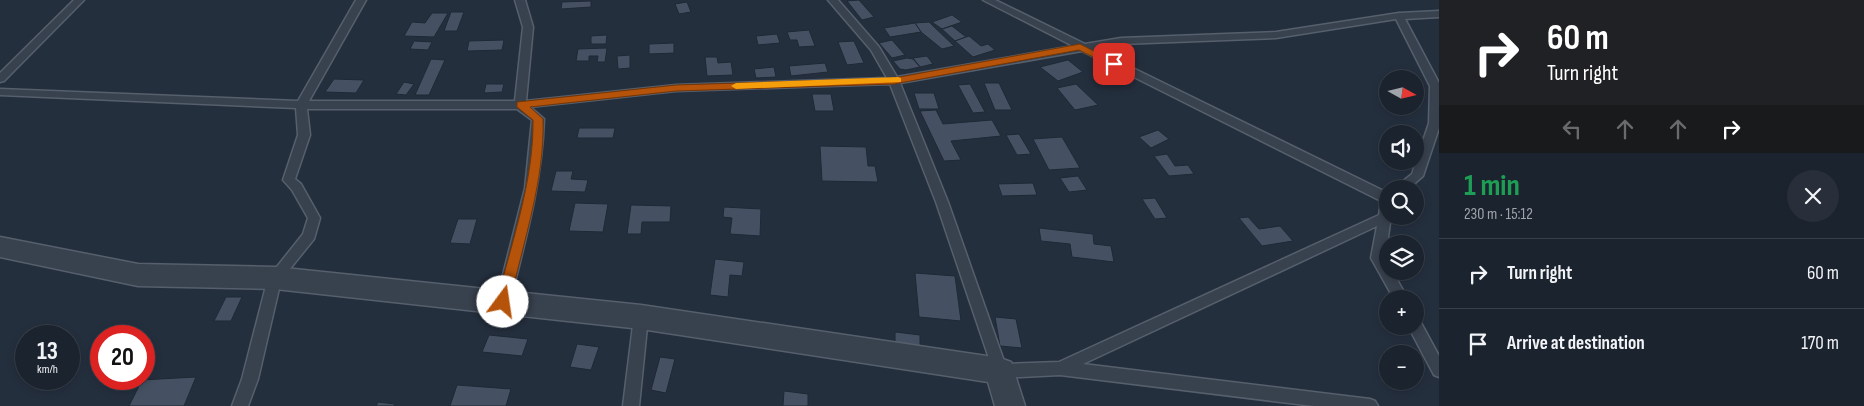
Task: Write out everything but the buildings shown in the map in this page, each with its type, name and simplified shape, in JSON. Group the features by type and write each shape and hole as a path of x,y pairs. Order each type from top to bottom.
{"street":[{"path":"0,247 138,275 275,278 641,317 1000,371 1010,406"}],"lane":[{"path":"0,79 79,0"},
{"path":"240,406 250,379 275,278 309,236 314,218 296,187 289,180 304,135 301,105 360,0"},
{"path":"520,0 528,27 520,105"},
{"path":"833,0 875,49 894,81 942,202 1000,371 1060,368 1370,406"},
{"path":"988,0 1379,193"},
{"path":"0,92 301,105 520,105 676,88 894,81 1122,41 1276,35 1399,16 1439,14"},
{"path":"1399,16 1435,86 1435,123 1417,176 1411,180"},
{"path":"503,302 534,172 538,140 538,119 520,105"},
{"path":"1060,368 1379,220"},
{"path":"1382,225 1378,258 1395,290"},
{"path":"631,406 641,317"},
{"path":"1420,335 1439,370"}],"slow traffic":[{"path":"736,86 898,80"}],"route":[{"path":"503,302 534,172 538,140 538,119 520,105 676,88 894,81 1080,47 1114,64"}]}
